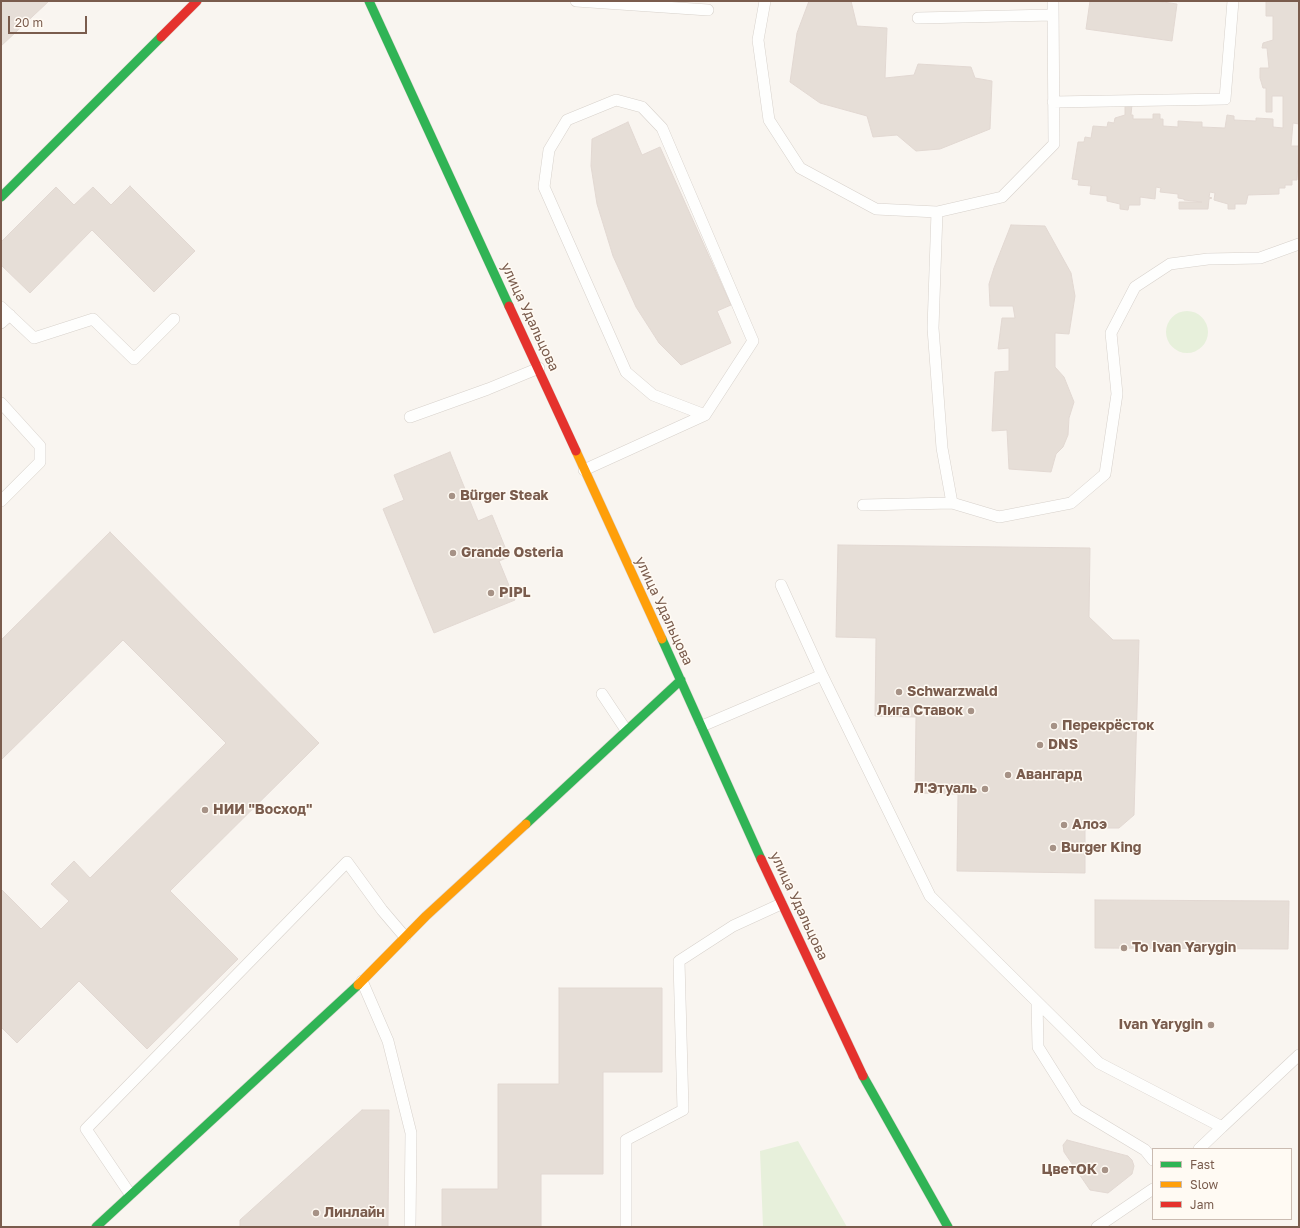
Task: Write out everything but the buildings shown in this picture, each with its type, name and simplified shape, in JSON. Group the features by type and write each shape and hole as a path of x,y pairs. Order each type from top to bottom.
{"street":[{"path":"1,197 197,1"},
{"name":"улица Удальцова","path":"369,1 539,368 584,470 702,726 781,904 862,1074 948,1227"},
{"path":"96,1227 362,980 405,937 681,680"}],"lane":[{"path":"576,1 708,10"},
{"path":"765,1 758,40 769,120 800,168 876,209 937,212 1002,197 1054,144 1053,1"},
{"path":"1053,102 1225,99 1233,1"},
{"path":"918,18 1053,15"},
{"path":"584,470 705,415 754,341 662,128 642,107 616,100 567,120 549,150 544,187 626,372 653,395 705,415"},
{"path":"937,212 933,328 942,448 952,503"},
{"path":"863,505 952,503 999,517 1071,503 1105,474 1117,394 1111,332 1135,287 1170,264 1208,259 1260,258 1299,244"},
{"path":"1,306 34,338 93,319 134,359 174,319"},
{"path":"1,323 10,315"},
{"path":"410,417 488,389 539,368"},
{"path":"1,403 40,446 40,462 1,501"},
{"path":"781,585 822,675 930,896 1099,1063 1222,1127"},
{"path":"702,726 822,675"},
{"path":"602,694 626,730"},
{"path":"130,1194 86,1129 347,862 382,910 405,937"},
{"path":"626,1227 626,1140 683,1110 679,961 732,926 781,904"},
{"path":"362,980 388,1041 411,1133 410,1227"},
{"path":"1038,1002 1038,1047 1077,1109 1145,1150 1152,1159"},
{"path":"1200,1148 1299,1055"},
{"path":"1097,1227 1152,1190"}],"green space":[{"path":"1183,311 1191,311 1199,314 1205,320 1208,332 1205,344 1199,350 1191,353 1183,353 1175,350 1169,344 1166,336 1166,328 1169,320 1175,314"},
{"path":"798,1141 847,1227 763,1227 760,1151"}],"traffic: fast":[{"path":"369,1 509,306"},
{"path":"1,197 161,37"},
{"path":"662,639 761,859"},
{"path":"526,824 681,680"},
{"path":"96,1227 358,985"},
{"path":"863,1076 948,1227"}],"traffic: slow":[{"path":"576,451 662,639"},
{"path":"358,985 426,916 526,824"}],"traffic: jam":[{"path":"161,37 197,1"},
{"path":"509,306 576,451"},
{"path":"761,859 863,1076"}],"place":[{"name":"Bürger Steak","path":"452,496"},
{"name":"Grande Osteria","path":"453,553"},
{"name":"PIPL","path":"491,593"},
{"name":"Schwarzwald","path":"899,692"},
{"name":"Лига Ставок","path":"971,711"},
{"name":"Перекрёсток","path":"1054,726"},
{"name":"DNS","path":"1040,745"},
{"name":"Авангард","path":"1008,775"},
{"name":"Л'Этуаль","path":"985,789"},
{"name":"НИИ \"Восход\"","path":"205,810"},
{"name":"Алоэ","path":"1064,825"},
{"name":"Burger King","path":"1053,848"},
{"name":"To Ivan Yarygin","path":"1124,948"},
{"name":"Ivan Yarygin","path":"1211,1025"},
{"name":"ЦветОК","path":"1105,1170"},
{"name":"Линлайн","path":"316,1213"}]}
